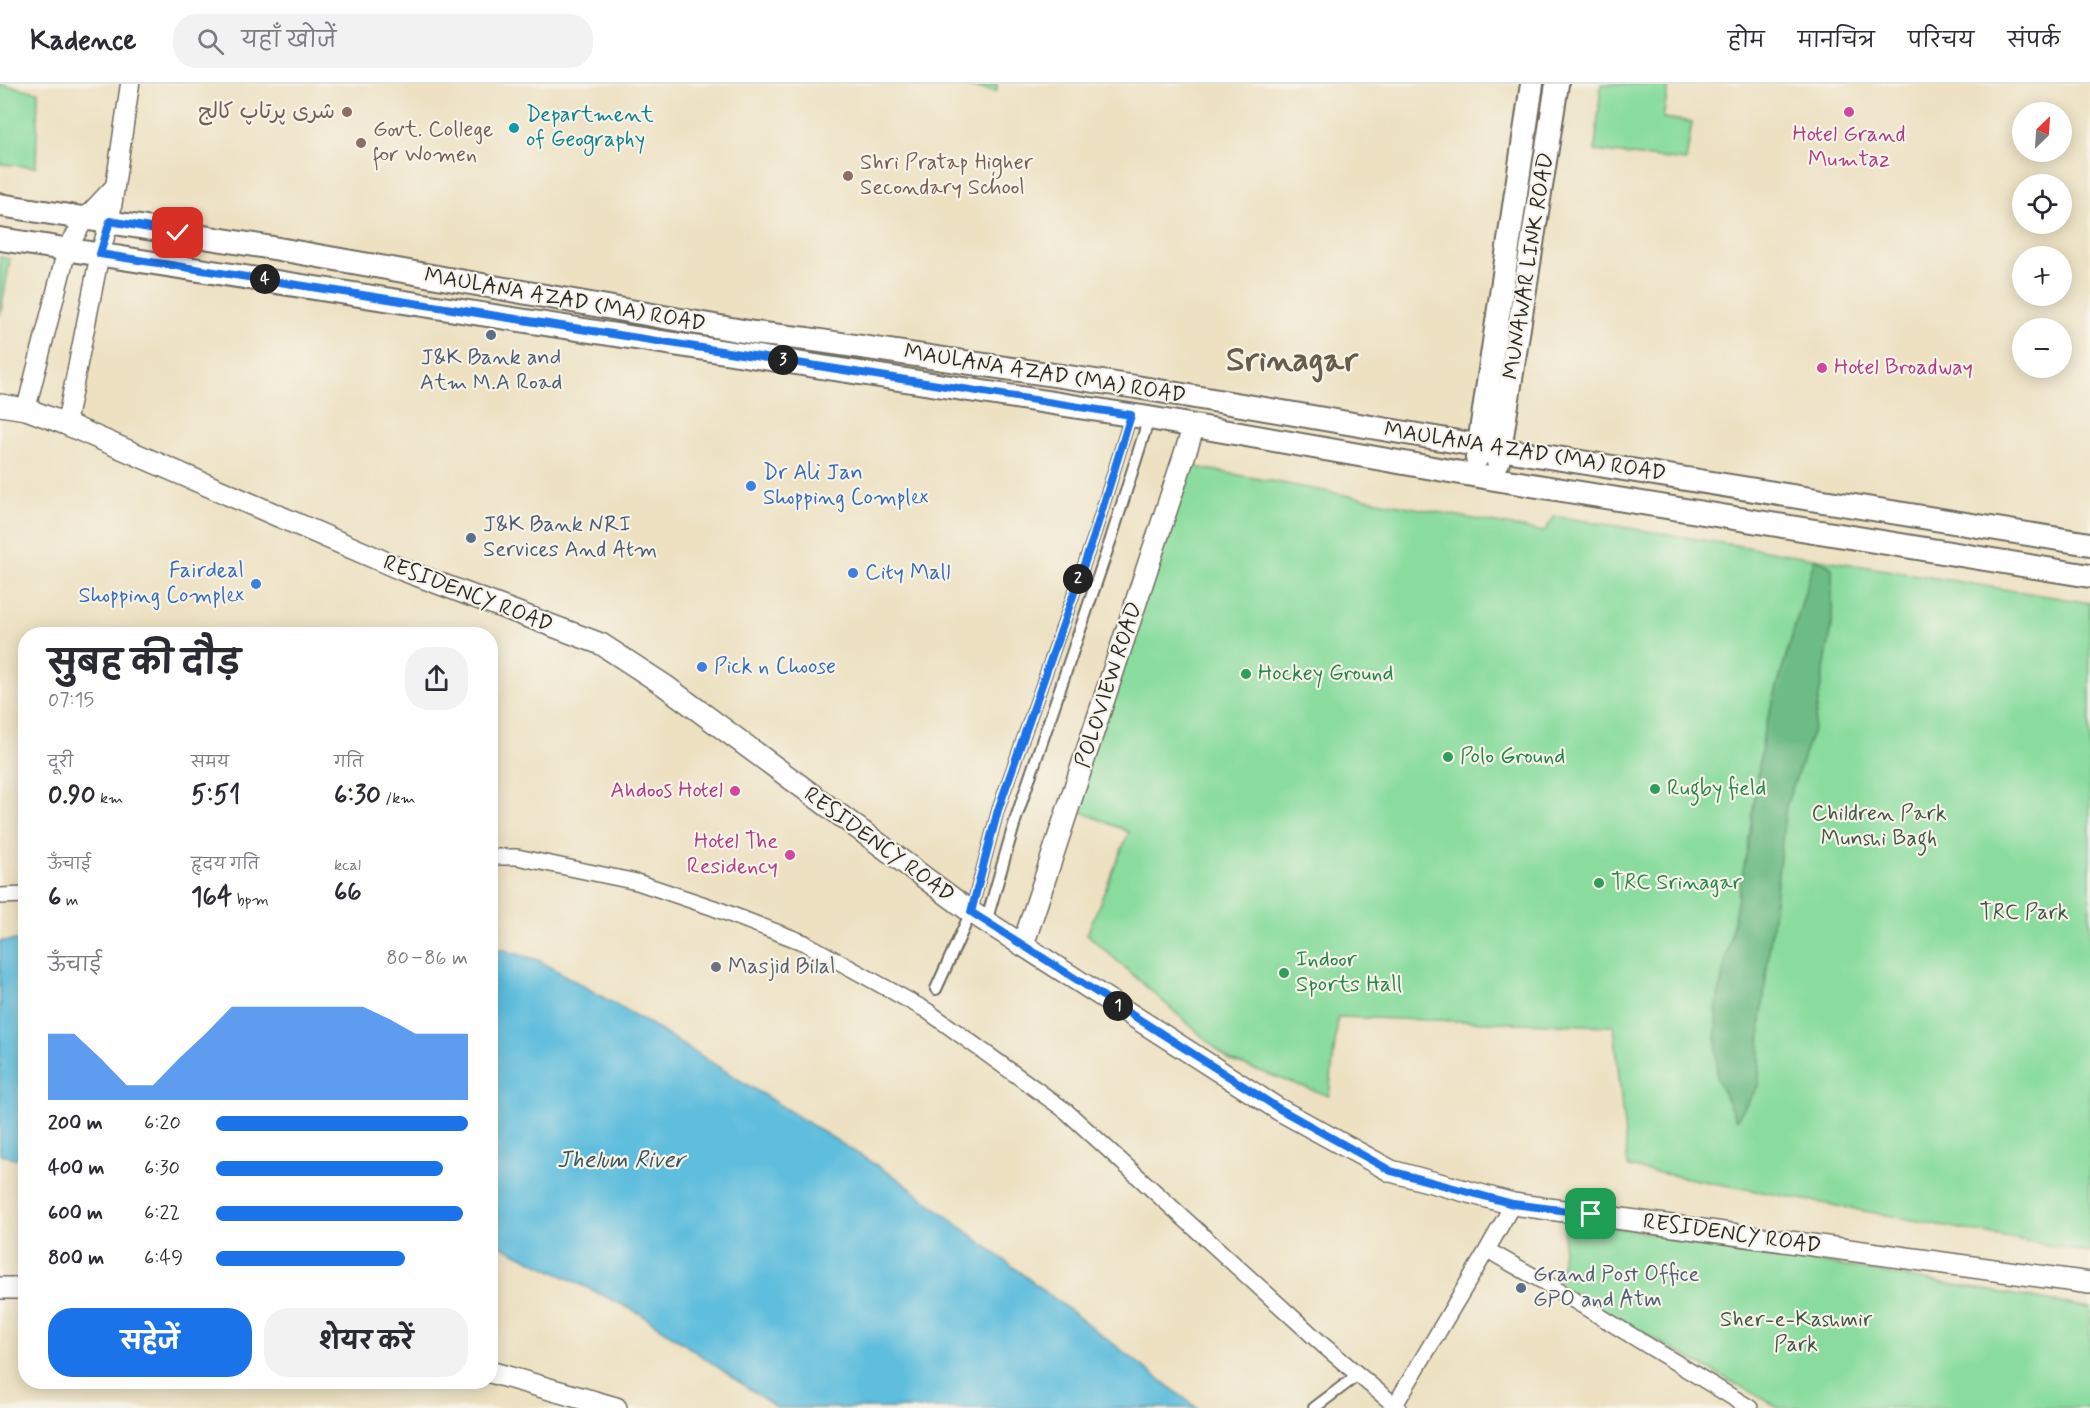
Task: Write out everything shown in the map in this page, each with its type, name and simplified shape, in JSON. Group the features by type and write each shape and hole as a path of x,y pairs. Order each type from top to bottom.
{"main road":[{"name":"MUNAWAR LINK ROAD","path":"1490,447 1533,84"},
{"name":"MUNAWAR LINK ROAD","path":"1490,447 1557,84"},
{"name":"MAULANA AZAD (MA) ROAD","path":"0,205 110,221 754,333 1136,387 2090,544"},
{"name":"MAULANA AZAD (MA) ROAD","path":"0,239 1140,416 1484,477 2090,576"},
{"name":"RESIDENCY ROAD","path":"0,405 26,409 66,424 403,570 601,644 664,685 979,917 1278,1108 1391,1171 1513,1204 2090,1283"},
{"name":"POLOVIEW ROAD","path":"1023,945 1194,426"},
{"path":"1484,477 1490,447"},
{"path":"0,1288 18,1288"},
{"path":"498,1374 616,1408"}],"street":[{"path":"66,424 100,254 110,221 130,84"},
{"path":"26,409 67,249 86,218 115,186"},
{"path":"936,989 979,917 1016,818 1111,539 1140,416"},
{"path":"979,917 998,810 1094,536 1140,416"},
{"path":"498,857 517,857 637,882 714,908 805,943 928,1006 1066,1111 1324,1346 1396,1406 1513,1204"},
{"path":"0,896 18,895"},
{"path":"1487,1250 1544,1282 1750,1408"},
{"path":"1314,1408 1359,1374"}],"green space":[{"path":"0,84 38,92 36,167 0,164"},
{"path":"953,84 997,84 997,91"},
{"path":"1601,84 1669,84 1663,118 1692,122 1686,161 1595,151"},
{"path":"0,257 10,259 0,317"},
{"name":"TRC Srinagar","path":"1174,463 1544,532 1555,516 2090,603 2090,1253 1628,1167 1614,1026 1338,1017 1329,1096 1229,1060 1087,934 1129,832 1066,805"},
{"path":"1815,558 1832,568 1832,626 1813,730 1786,806 1761,1020 1759,1085 1736,1120 1717,1078 1716,1010 1748,846 1764,731"},
{"name":"Sher-e-Kashmir Park","path":"1566,1219 2090,1308 2090,1408 1780,1408 1559,1287"}],"water":[{"path":"18,940 18,1159 0,1155 0,941"},
{"name":"Jhelum River","path":"498,948 538,960 648,1023 897,1178 1197,1408 777,1408 639,1313 498,1244"}],"place":[{"name":"شری پرتاپ کالج","path":"347,112"},
{"name":"Hotel Grand Mumtaz","path":"1849,112"},
{"name":"Department of Geography","path":"514,128"},
{"name":"Govt. College for Women","path":"361,143"},
{"name":"Shri Pratap Higher Secondary School","path":"848,176"},
{"name":"J&K Bank and Atm M.A Road","path":"491,335"},
{"name":"Hotel Broadway","path":"1822,368"},
{"name":"Dr Ali Jan Shopping Complex","path":"751,486"},
{"name":"J&K Bank NRI Services And Atm","path":"471,538"},
{"name":"City Mall","path":"853,573"},
{"name":"Fairdeal Shopping Complex","path":"256,584"},
{"name":"Pick n Choose","path":"702,667"},
{"name":"Hockey Ground","path":"1246,674"},
{"name":"Polo Ground","path":"1448,757"},
{"name":"Rugby field","path":"1655,789"},
{"name":"Ahdoos Hotel","path":"735,791"},
{"name":"Hotel The Residency","path":"790,855"},
{"name":"TRC Srinagar","path":"1599,883"},
{"name":"Masjid Bilal","path":"716,967"},
{"name":"Indoor Sports Hall","path":"1284,973"},
{"name":"Grand Post Office GPO and Atm","path":"1521,1288"}],"district":[{"name":"Srinagar","path":"1292,360"}],"route":[{"path":"178,233 110,221 100,254 1131,415 1094,536 998,810 971,912 1278,1108 1391,1171 1513,1204 1591,1214"}],"park label":[{"name":"Children Park Munshi Bagh","path":"1879,826"},
{"name":"TRC Park","path":"2024,913"}]}
